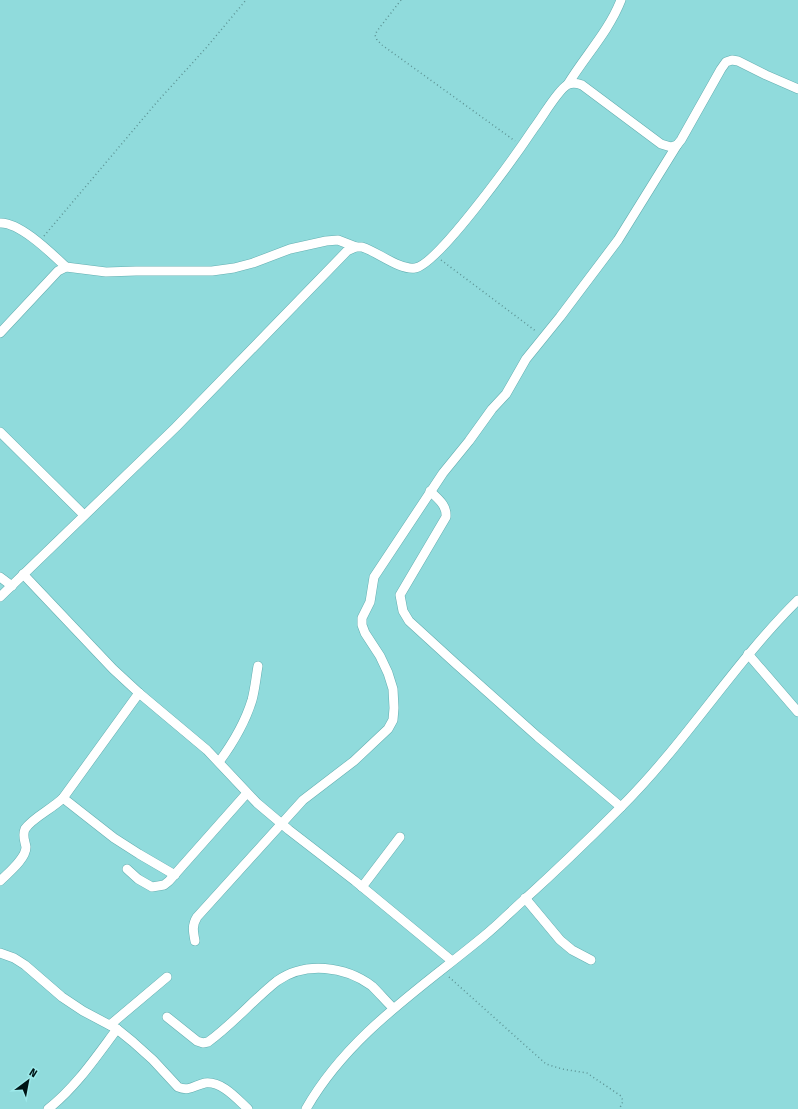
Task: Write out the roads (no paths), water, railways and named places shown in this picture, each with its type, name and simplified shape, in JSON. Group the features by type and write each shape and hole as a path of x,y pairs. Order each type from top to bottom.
{"street":[{"path":"0,333 58,271 66,267 106,272 150,270 212,271 234,268 253,263 290,249 326,241 338,240 369,250 408,268 416,268 423,265 461,226 502,174 556,97 568,84 609,26 621,0"},
{"path":"195,941 192,930 197,917 281,824 303,800 354,761 388,729 393,720 393,689 388,673 380,656 365,633 362,625 362,618 370,602 374,577 398,543 430,491 492,409 506,394 526,359 618,240 681,140 721,69 726,62 732,60 738,61 798,89"},
{"path":"568,84 574,83 582,85 661,144 671,147 677,145"},
{"path":"0,223 11,226 39,242 66,267"},
{"path":"0,597 187,417 336,261 347,251 356,247"},
{"path":"0,432 84,515"},
{"path":"430,491 444,506 446,517 400,595 403,611 409,621 538,737 621,807"},
{"path":"23,574 113,669 139,694 219,762 257,803 281,824 362,887 452,961"},
{"path":"0,578 12,586"},
{"path":"306,1109 317,1090 331,1071 358,1041 393,1008 486,935 621,807 669,754 707,708 748,654 798,600"},
{"path":"748,654 798,712"},
{"path":"219,762 234,741 247,714 258,666"},
{"path":"0,881 25,853 26,847 23,834 25,829 32,821 56,805 63,798 139,694"},
{"path":"127,869 138,879 152,887 164,885 247,793"},
{"path":"63,798 114,838 175,874"},
{"path":"362,887 400,837"},
{"path":"525,898 560,940 572,950 591,960"},
{"path":"0,953 14,958 25,965 62,997 83,1011 114,1027 153,1060 178,1088 182,1090 211,1083 218,1085 248,1109"},
{"path":"167,1017 197,1041 203,1043 208,1042 278,981 296,971 312,968 335,969 354,975 372,986 393,1008"},
{"path":"48,1109 78,1079 114,1027 167,977"}]}
